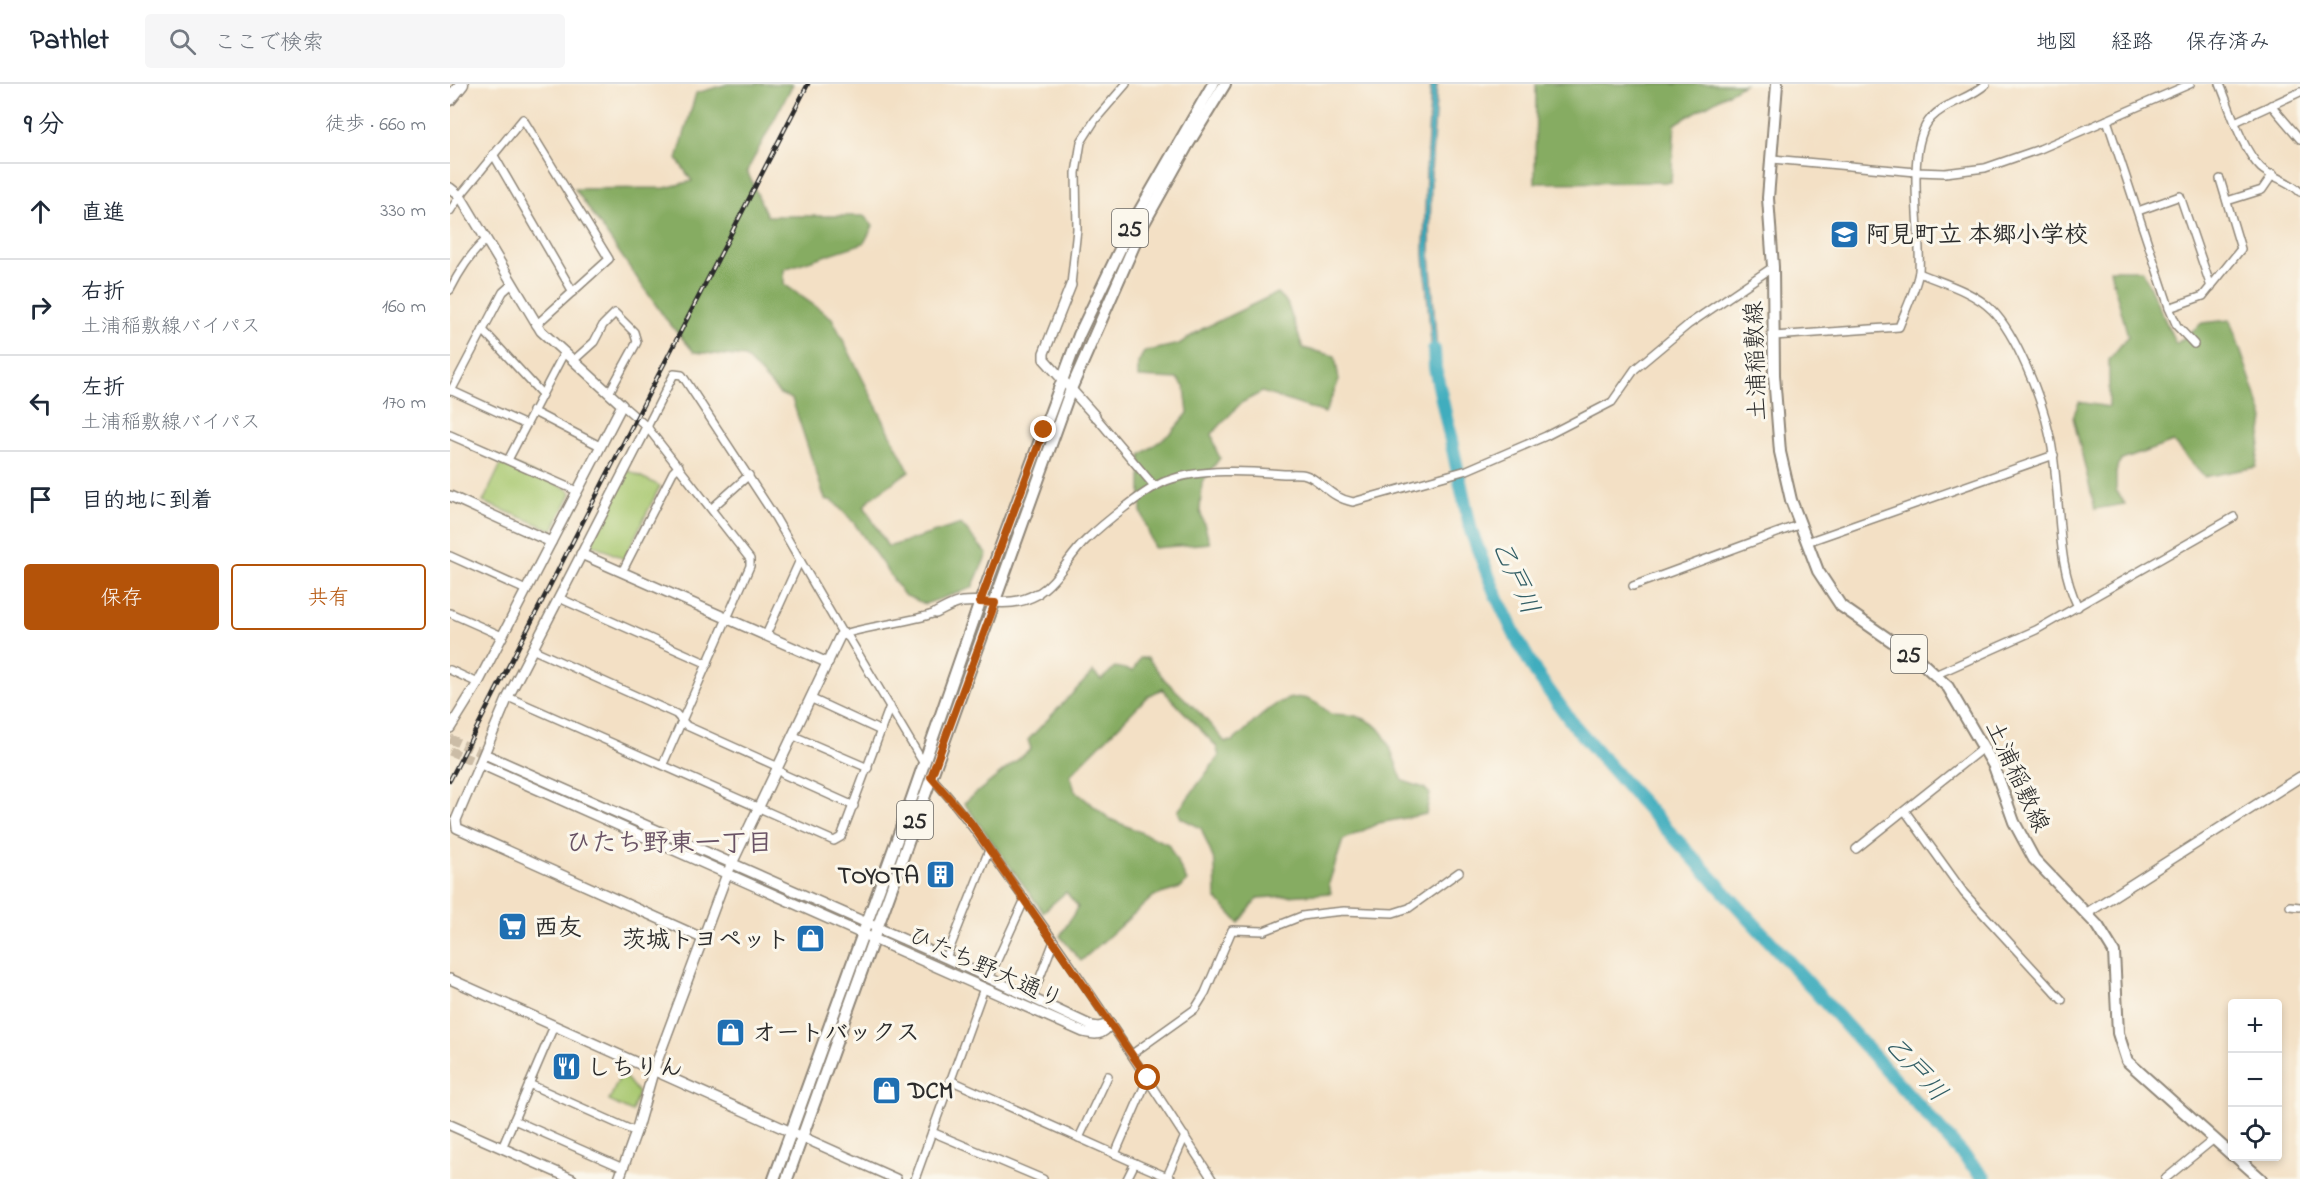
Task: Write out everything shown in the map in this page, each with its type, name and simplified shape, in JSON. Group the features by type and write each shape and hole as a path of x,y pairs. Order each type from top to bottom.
{"highway":[{"path":"450,99 462,84"}],"main road":[{"name":"25","path":"787,1179 924,764 980,602 1063,379 1090,311 1132,224 1213,84"},
{"name":"25","path":"774,1179 790,1131 931,777 1071,389 1143,225 1186,146 1225,84"},
{"name":"土浦稲敷線","path":"1777,84 1768,198 1773,267 1774,375 1780,452 1791,500 1818,571 1841,606 1920,661 1948,687 1994,766 2014,822 2034,859 2098,926 2114,952 2118,1033 2127,1061 2228,1151"},
{"name":"土浦稲敷線","path":"2240,1161 2261,1179"}],"street":[{"path":"1126,84 1095,120 1081,142 1076,172 1077,229 1071,285 1043,356 1047,364 1063,379 1155,487"},
{"path":"1774,336 1899,327 1919,273 1916,172 1921,136 1930,119 1940,111 1986,84"},
{"path":"1772,159 1916,172 1945,173 1985,168 2040,149 2190,84"},
{"path":"2220,84 2251,156 2262,169 2291,183 2300,192"},
{"path":"2235,122 2300,92"},
{"path":"2271,105 2300,139"},
{"path":"450,211 523,119 609,259 537,325"},
{"path":"2107,120 2169,308 2177,326 2194,344"},
{"path":"494,154 573,292"},
{"path":"2227,201 2262,190 2273,174"},
{"path":"2169,308 2203,296 2241,249 2220,179"},
{"path":"450,188 460,196 537,325 564,353 647,427 750,559 750,566 728,618 663,764"},
{"path":"2138,211 2180,196 2211,287"},
{"path":"450,290 458,273 486,240"},
{"path":"619,1179 636,1132 653,1072 727,874 840,636 864,628 917,619 960,602 1018,602 1037,594 1048,586 1091,535 1155,487 1176,478 1246,471 1308,476 1331,494 1353,502 1452,476 1546,436 1612,402 1635,369 1689,324 1773,267"},
{"path":"1919,273 1975,296 1992,309 2008,330 2036,392 2049,431 2054,455 2063,566 2078,608"},
{"path":"512,284 503,292 450,391 526,425"},
{"path":"573,361 594,342 603,326 615,313 634,332 637,342 609,393"},
{"path":"483,330 541,393"},
{"path":"508,460 541,393 564,353"},
{"path":"702,938 458,828 456,820 508,696 674,374 681,375 749,475 924,764"},
{"path":"450,729 478,683 622,405"},
{"path":"532,411 600,446"},
{"path":"450,435 577,491"},
{"path":"1807,542 2054,455"},
{"path":"622,572 673,472 679,466"},
{"path":"712,508 749,475"},
{"path":"450,496 550,542"},
{"path":"1935,675 2036,630 2078,608 2182,545 2234,517"},
{"path":"1633,586 1801,524"},
{"path":"581,554 828,663"},
{"path":"450,556 526,590"},
{"path":"766,636 800,560"},
{"path":"559,598 708,664"},
{"path":"450,613 502,636"},
{"path":"532,649 676,714 687,726 774,765 783,774 854,806"},
{"path":"450,670 478,683"},
{"path":"508,696 834,841 841,837 854,806 890,706"},
{"path":"812,699 881,731"},
{"path":"794,736 868,768"},
{"path":"1856,849 1984,747"},
{"name":"ひたち野大通り","path":"489,756 732,863 984,987 1095,1035 1107,1030 1110,1024"},
{"name":"ひたち野大通り","path":"485,766 727,874 870,931 946,958 1092,1026 1110,1024"},
{"path":"931,777 970,822 1025,899 1132,1054 1212,1179"},
{"path":"2086,913 2300,777"},
{"path":"1905,811 1964,893 2062,1000"},
{"path":"946,958 989,850"},
{"path":"1132,1054 1195,1009 1205,993 1232,930 1264,932 1302,916 1344,911 1393,914 1409,908 1459,872"},
{"path":"989,978 1025,899"},
{"path":"2290,906 2300,907"},
{"path":"1032,998 1054,941"},
{"path":"450,979 896,1179"},
{"path":"915,1179 984,987"},
{"path":"502,1148 554,1026"},
{"path":"1079,1137 1107,1076"},
{"path":"1115,1154 1148,1078"},
{"path":"950,1080 1168,1178 1185,1136"},
{"path":"529,1084 636,1132"},
{"path":"514,1120 623,1168"},
{"path":"450,1125 572,1179"},
{"path":"932,1131 1043,1179"},
{"path":"2165,1179 2214,1139"},
{"path":"1127,1179 1135,1162"}],"green space":[{"path":"728,84 793,84 747,171 767,216 864,216 873,226 864,243 784,269 784,284 832,318 909,471 870,499 864,506 888,547 961,524 987,554 972,588 925,604 904,595 854,523 833,501 825,499 792,399 780,394 745,357 694,352 665,318 575,189 665,188 692,181 677,159 696,93"},
{"path":"1536,84 1744,84 1675,124 1671,182 1535,183"},
{"path":"2110,270 2142,270 2176,344 2202,323 2230,320 2264,419 2256,467 2204,477 2173,442 2122,460 2118,464 2116,473 2116,490 2125,504 2095,509 2073,417 2079,402 2109,407 2109,360 2128,336"},
{"path":"1277,293 1287,303 1303,348 1335,356 1339,380 1325,413 1262,392 1241,403 1212,434 1220,458 1202,482 1200,511 1210,543 1154,548 1141,511 1141,455 1172,432 1188,413 1185,388 1178,379 1138,377 1138,363 1144,352 1179,344 1202,329"},
{"path":"503,460 568,489 571,493 553,530 483,502"},
{"path":"627,470 660,486 624,559 590,543"},
{"path":"1140,658 1148,658 1165,680 1202,715 1225,742 1233,741 1268,710 1290,698 1303,698 1316,703 1330,714 1356,716 1369,721 1383,734 1403,781 1424,788 1430,794 1426,814 1379,823 1343,840 1329,883 1331,893 1258,898 1239,923 1216,898 1215,863 1201,828 1181,818 1178,811 1219,756 1216,746 1162,689 1148,696 1070,775 1075,791 1110,819 1168,844 1187,881 1181,888 1154,896 1081,961 1060,936 1078,907 1066,892 1043,912 964,803 1031,749 1028,740 1093,672 1101,680 1115,667 1133,671"},
{"path":"620,1076 627,1079 638,1093 632,1112 609,1101"}],"water":[{"path":"1431,84 1437,84 1431,171 1430,254 1438,367 1433,368 1424,254"}],"waterway":[{"name":"乙戸川","path":"1434,350 1435,368 1471,531 1495,593 1536,673 1573,724 1628,787 1811,986"},
{"name":"乙戸川","path":"1814,990 1985,1179"}],"tunnel":[{"path":"450,739 489,756"},
{"path":"450,751 485,766"}],"railway":[{"path":"450,780 808,84"}],"place":[{"name":"阿見町立 本郷小学校","path":"1845,234"},
{"name":"TOYOTA","path":"940,875"},
{"name":"西友","path":"513,927"},
{"name":"茨城トヨペット","path":"811,939"},
{"name":"オートバックス","path":"731,1032"},
{"name":"しちりん","path":"566,1067"},
{"name":"DCM","path":"887,1090"}],"district":[{"name":"ひたち野東一丁目","path":"669,842"}],"route":[{"path":"1044,430 980,602 995,603 931,777 970,822 1046,928 1148,1078"}]}
